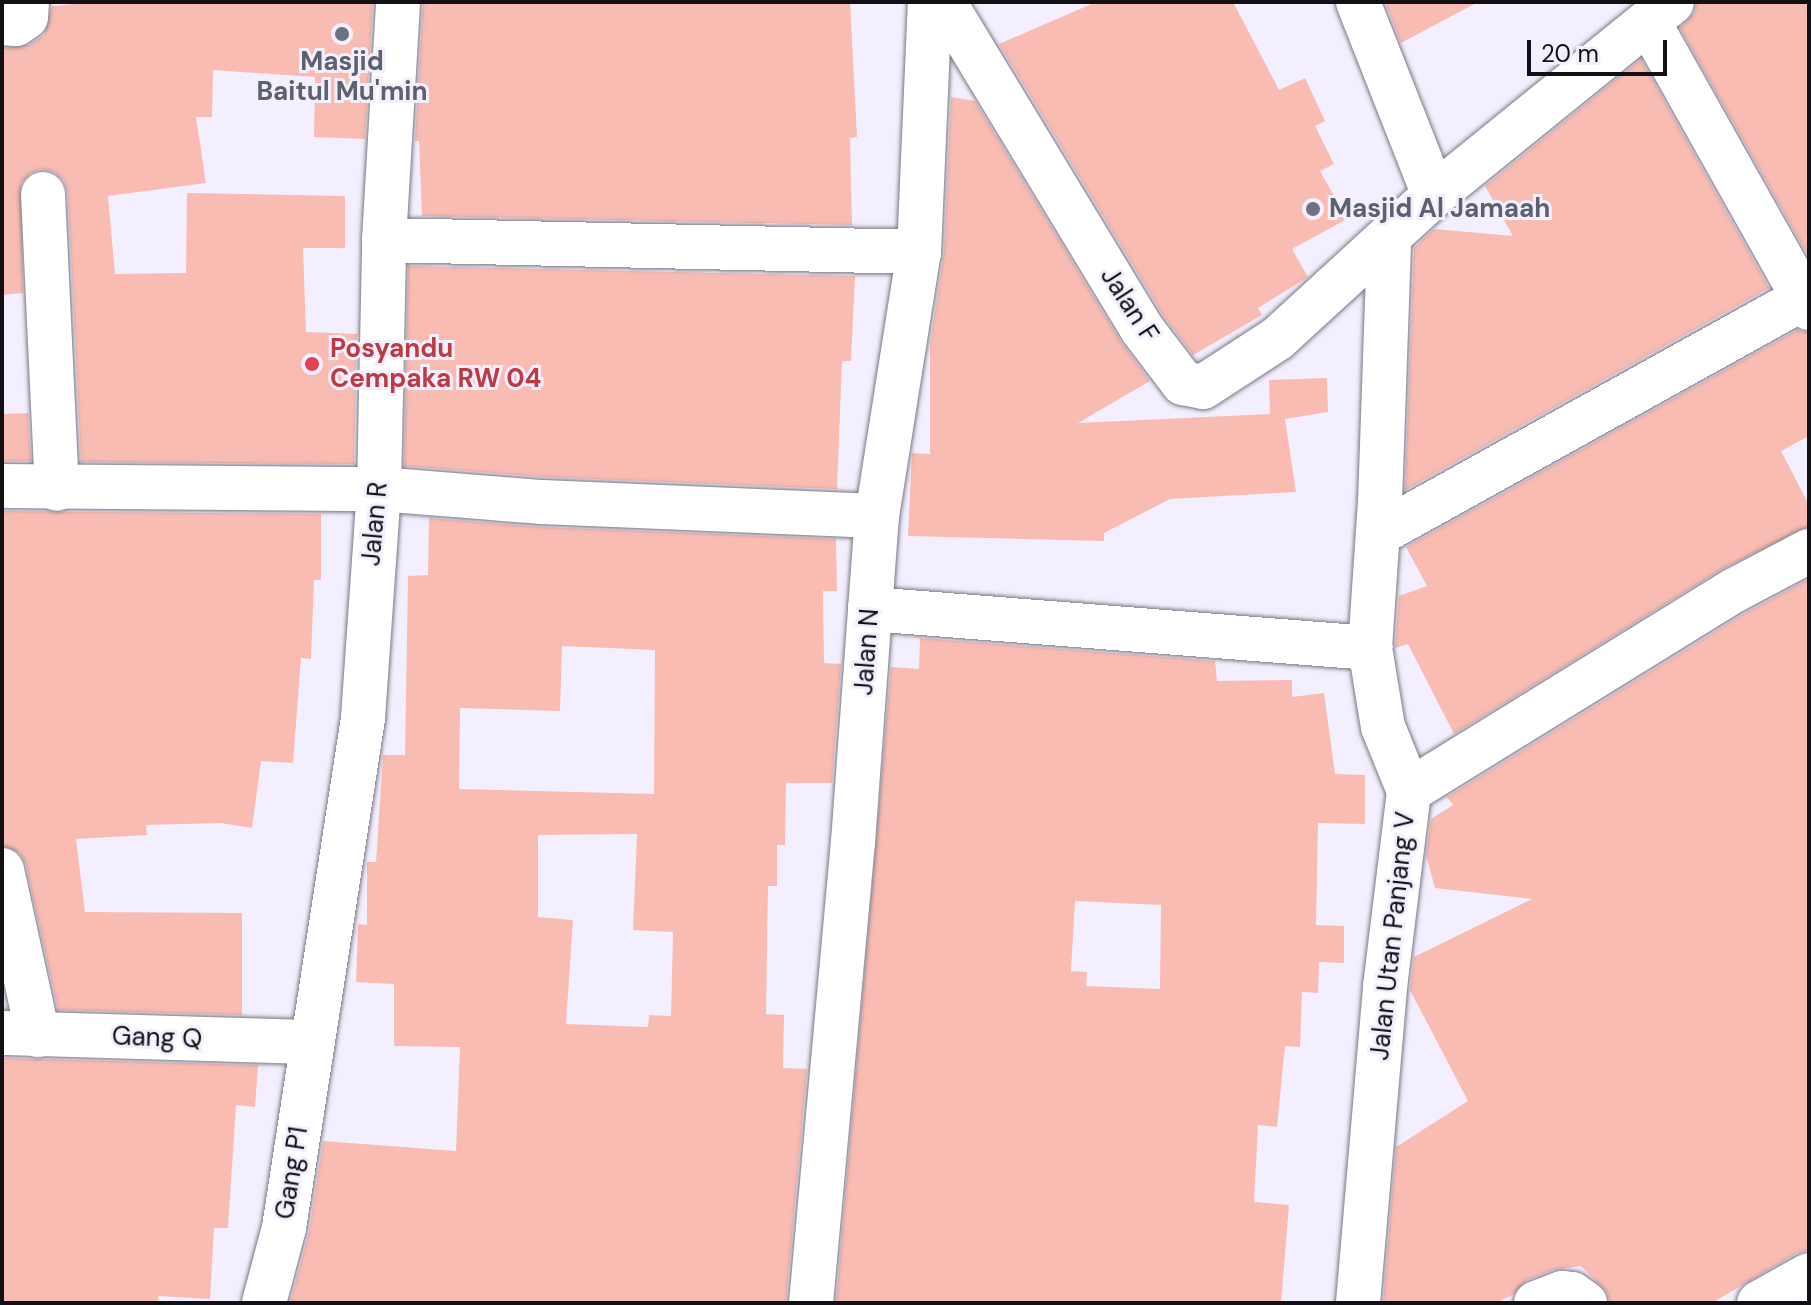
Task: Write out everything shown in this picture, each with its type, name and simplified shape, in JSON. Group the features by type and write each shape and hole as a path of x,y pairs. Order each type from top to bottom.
{"street":[{"path":"2,23 16,24 26,17 27,2"},
{"name":"Jalan R","path":"312,1042 363,718 379,489 384,240 398,2"},
{"name":"Jalan N","path":"811,1303 853,842 877,516 919,252 930,2"},
{"name":"Jalan F","path":"944,2 1142,329 1183,383 1203,387 1266,347 1389,239 1434,195 1660,12"},
{"path":"1358,2 1434,195"},
{"path":"1378,534 1806,303 1660,12"},
{"path":"43,194 57,489"},
{"name":"Jalan Utan Panjang V","path":"1358,1303 1385,987 1409,791 1383,727 1370,648 1378,534 1389,239"},
{"path":"384,240 919,252"},
{"path":"2,486 57,489 379,489 542,502 877,516"},
{"path":"1409,791 1708,606 1809,551"},
{"path":"870,609 1370,648"},
{"path":"2,870 20,1034"},
{"name":"Gang Q","path":"20,1034 312,1042"},
{"name":"Gang P1","path":"264,1303 284,1228 312,1042"},
{"path":"1759,1303 1809,1275"},
{"path":"1536,1303 1562,1293 1572,1294 1585,1303"}],"building":[{"path":"96,2 373,2 365,139 314,137 315,77 213,70 212,117 196,117 206,183 108,196 115,274 186,273 187,193 345,196 345,248 303,248 306,332 357,334 354,464 81,462 68,193 64,180 54,172 41,169 30,173 21,183 23,293 2,295 2,48 29,45 44,35 52,6"},
{"path":"423,2 850,2 857,137 850,138 852,225 422,216 419,141 415,141"},
{"path":"1096,2 1233,2 1279,90 1305,78 1325,121 1315,126 1334,164 1320,171 1347,219 1292,249 1308,277 1258,308 1262,315 1193,355 1163,315 999,44"},
{"path":"1385,2 1478,2 1401,43"},
{"path":"1696,2 1809,2 1809,257 1680,28 1695,12"},
{"path":"1641,59 1769,288 1405,490 1414,248 1434,229 1513,236 1485,186"},
{"path":"951,97 975,101 1121,342 1150,381 1078,423 1270,414 1269,380 1327,378 1328,412 1285,419 1296,492 1170,499 1104,533 1104,541 908,536 912,453 930,454 930,344 944,253"},
{"path":"408,266 855,276 851,361 842,361 837,489 544,477 404,466"},
{"path":"1797,330 1809,333 1809,436 1781,451 1809,505 1809,526 1722,569 1454,734 1408,644 1395,648 1399,596 1427,586 1406,547"},
{"path":"28,413 31,461 2,461 2,414"},
{"path":"2,511 321,514 321,580 314,580 311,659 301,658 293,763 261,761 252,828 221,823 146,825 147,835 76,839 85,912 242,913 242,1015 58,1010 26,865 20,853 2,846"},
{"path":"429,518 541,527 836,539 837,591 823,591 824,663 841,664 832,783 786,783 785,845 777,845 777,886 768,886 766,1014 784,1015 783,1068 807,1069 786,1303 290,1303 309,1232 323,1141 456,1151 460,1047 394,1046 394,984 356,982 358,924 367,925 367,862 376,862 383,755 405,755 408,576 428,575","holes":["562,646 655,650 654,794 459,789 460,708 560,711","637,834 633,930 673,932 671,1016 649,1015 648,1027 566,1024 573,920 538,917 538,835"]},
{"path":"1809,579 1809,1250 1797,1253 1712,1303 1610,1303 1607,1292 1581,1266 1553,1270 1527,1280 1513,1295 1495,1303 1383,1303 1396,1147 1468,1101 1410,990 1414,957 1532,899 1435,888 1426,855 1431,819 1453,805 1447,797 1747,612"},
{"path":"920,638 1215,661 1217,681 1292,680 1292,697 1324,693 1335,774 1365,775 1365,824 1318,823 1316,925 1344,926 1344,963 1319,962 1318,993 1302,992 1300,1047 1285,1046 1277,1127 1258,1125 1254,1202 1289,1205 1281,1303 836,1303 891,667 919,669","holes":["1075,901 1161,905 1160,989 1086,986 1087,972 1071,971"]},
{"path":"2,1058 258,1065 255,1107 236,1105 228,1228 214,1228 210,1299 158,1296 159,1303 2,1303"}],"place":[{"name":"Masjid Baitul Mu'min","path":"342,34"},
{"name":"Masjid Al Jamaah","path":"1313,209"},
{"name":"Posyandu Cempaka RW 04","path":"312,364"}]}
